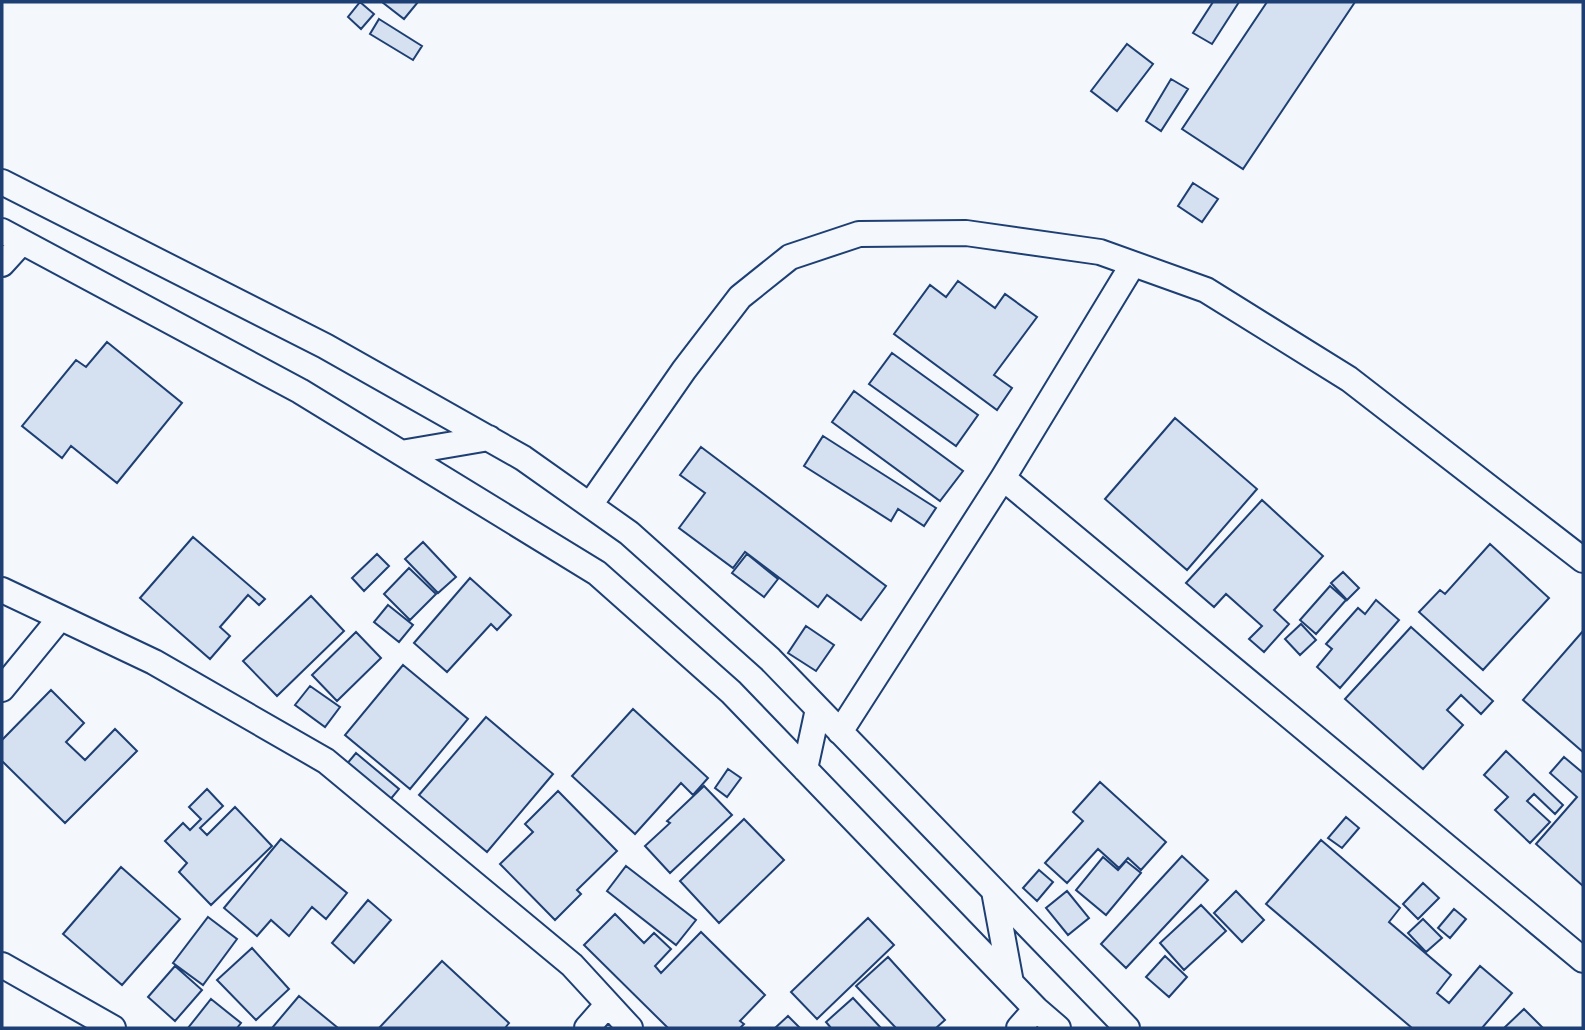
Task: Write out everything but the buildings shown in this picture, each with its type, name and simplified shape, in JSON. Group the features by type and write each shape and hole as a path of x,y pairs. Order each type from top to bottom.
{"street":[{"path":"2,182 325,346 523,458 590,505 639,542 769,659 1127,1028"},
{"path":"590,505 684,370 740,297 790,257 859,234 966,233 1100,252 1206,290 1349,380 1583,560"},
{"path":"2,264 12,237 300,391 597,573 731,692 1036,1009 1058,1028"},
{"path":"840,732 1003,478 1133,264"},
{"path":"401,453 489,438"},
{"path":"1003,478 1583,961"},
{"path":"2,590 154,662 326,761 572,965 631,1028"},
{"path":"2,689 60,618"},
{"path":"805,769 818,709"},
{"path":"994,891 1011,983"},
{"path":"2,965 113,1028"},
{"path":"587,1028 608,1004"},
{"path":"1019,1028 1036,1009"}]}
